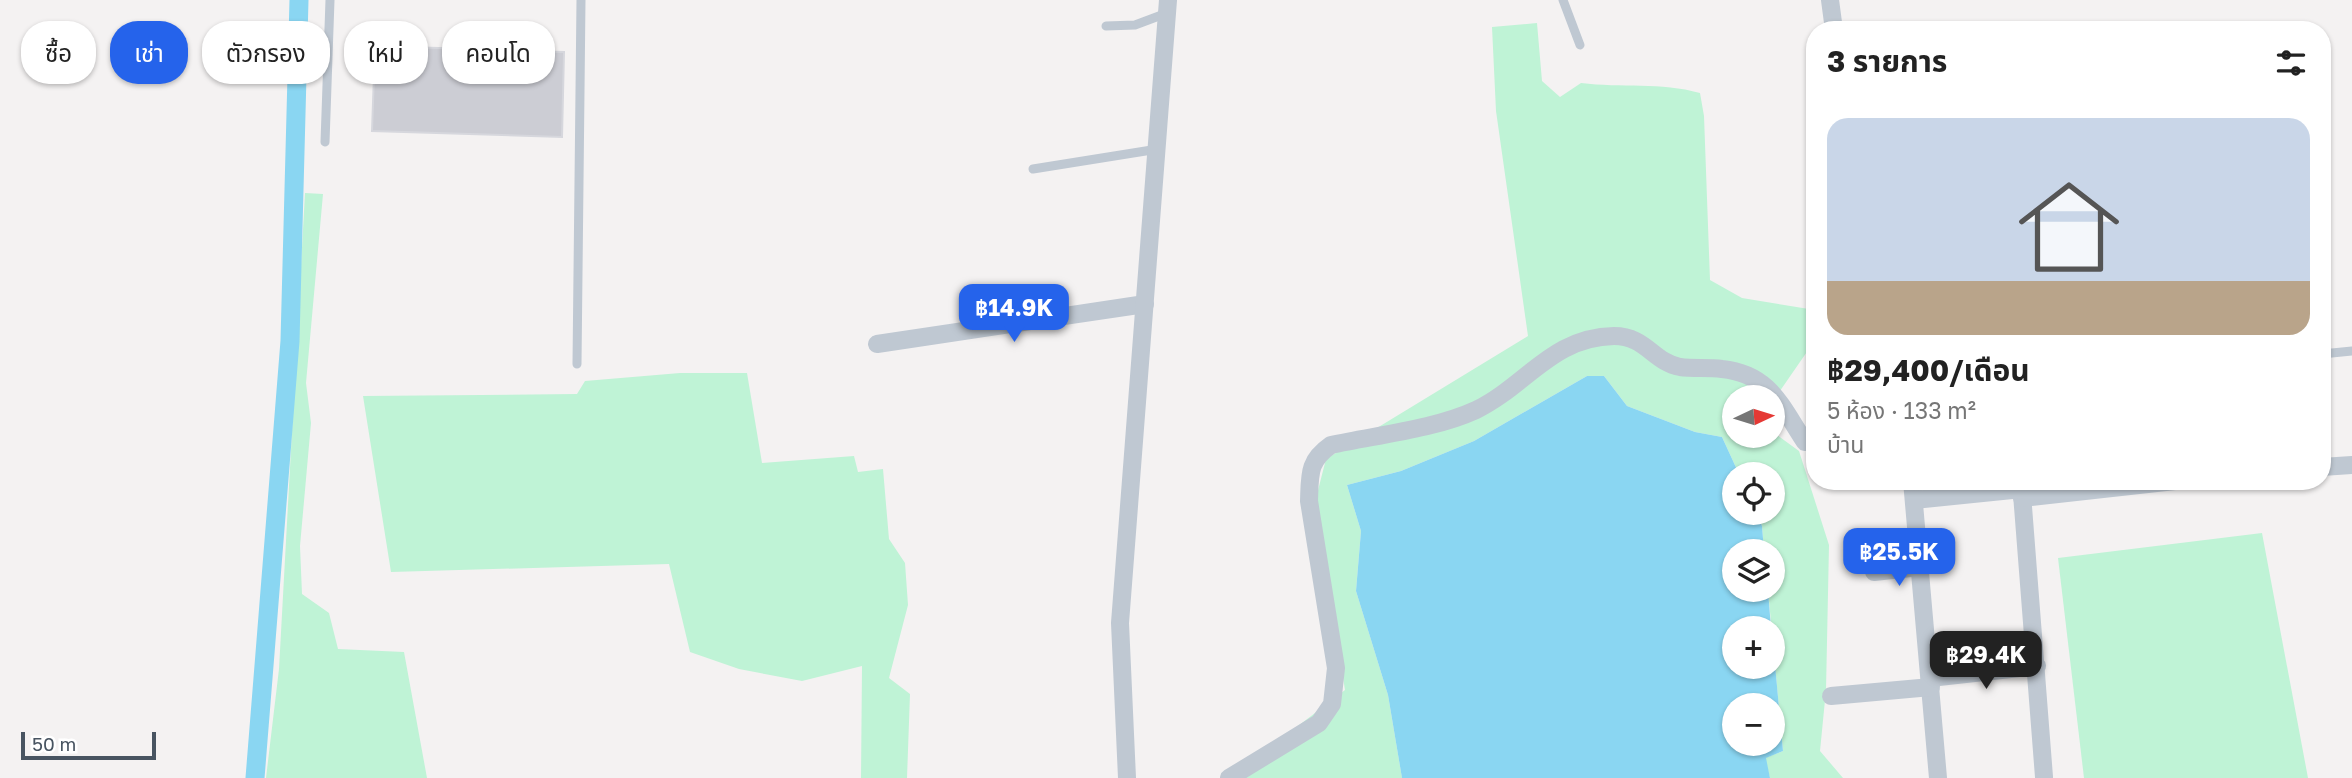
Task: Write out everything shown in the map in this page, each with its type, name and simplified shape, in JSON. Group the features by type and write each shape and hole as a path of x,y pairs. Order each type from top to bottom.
{"street":[{"path":"1830,0 1834,21"},
{"path":"1127,778 1120,623 1167,6"},
{"path":"877,344 1145,304"},
{"path":"1229,778 1319,723 1332,704 1336,668 1309,501 1310,473 1317,456 1331,445 1456,418 1498,396 1552,354 1583,341 1615,336 1639,340 1675,366 1745,373 1764,382 1805,442"},
{"path":"2331,466 2352,465"},
{"path":"1913,490 1938,778"},
{"path":"1914,500 2012,490"},
{"path":"2022,490 2044,777"},
{"path":"1874,572 1920,567"},
{"path":"1831,696 2037,666"}],"lane":[{"path":"326,142 330,0"},
{"path":"577,364 581,0"},
{"path":"1563,0 1580,45"},
{"path":"1106,26 1135,25 1167,6"},
{"path":"1033,169 1158,149"},
{"path":"2331,353 2352,352"}],"green space":[{"path":"1537,23 1542,81 1560,97 1581,83 1656,86 1700,93 1704,116 1710,280 1742,298 1806,309 1806,353 1784,385 1722,385 1722,437 1695,432 1627,406 1604,376 1587,376 1474,441 1401,471 1347,485 1361,531 1356,591 1388,695 1402,778 1230,778 1345,690 1315,502 1326,459 1528,336 1496,111 1492,27"},
{"path":"305,193 323,194 306,383 311,423 300,546 302,594 329,613 338,649 404,652 427,778 266,778 279,669"},
{"path":"680,373 747,373 762,463 854,456 858,472 883,469 889,539 905,563 908,605 889,678 910,694 907,778 861,778 862,666 802,681 739,669 690,652 669,564 391,572 363,396 577,394 585,381"},
{"path":"1785,441 1799,451 1806,473 1806,490 1811,490 1829,545 1826,690 1820,751 1843,778 1770,778 1765,758 1785,756 1785,693 1778,693 1776,679 1785,679 1785,616 1770,616 1769,602 1785,602 1785,539 1763,539 1762,525 1785,525 1785,462 1733,462 1727,448 1785,448"},
{"path":"2262,533 2308,778 2084,778 2058,558"}],"water":[{"path":"1587,376 1604,376 1627,406 1695,432 1722,437 1722,448 1727,448 1733,462 1722,462 1722,525 1762,525 1763,539 1722,539 1722,602 1769,602 1770,616 1722,616 1722,679 1776,679 1778,693 1722,693 1722,756 1771,756 1766,758 1770,778 1402,778 1388,695 1356,591 1361,531 1347,485 1401,471 1474,441"}],"building":[{"path":"428,48 442,48 442,84 555,84 555,52 564,52 562,137 372,131 374,84 428,84"}],"waterway":[{"path":"255,778 290,341 299,0"}]}
